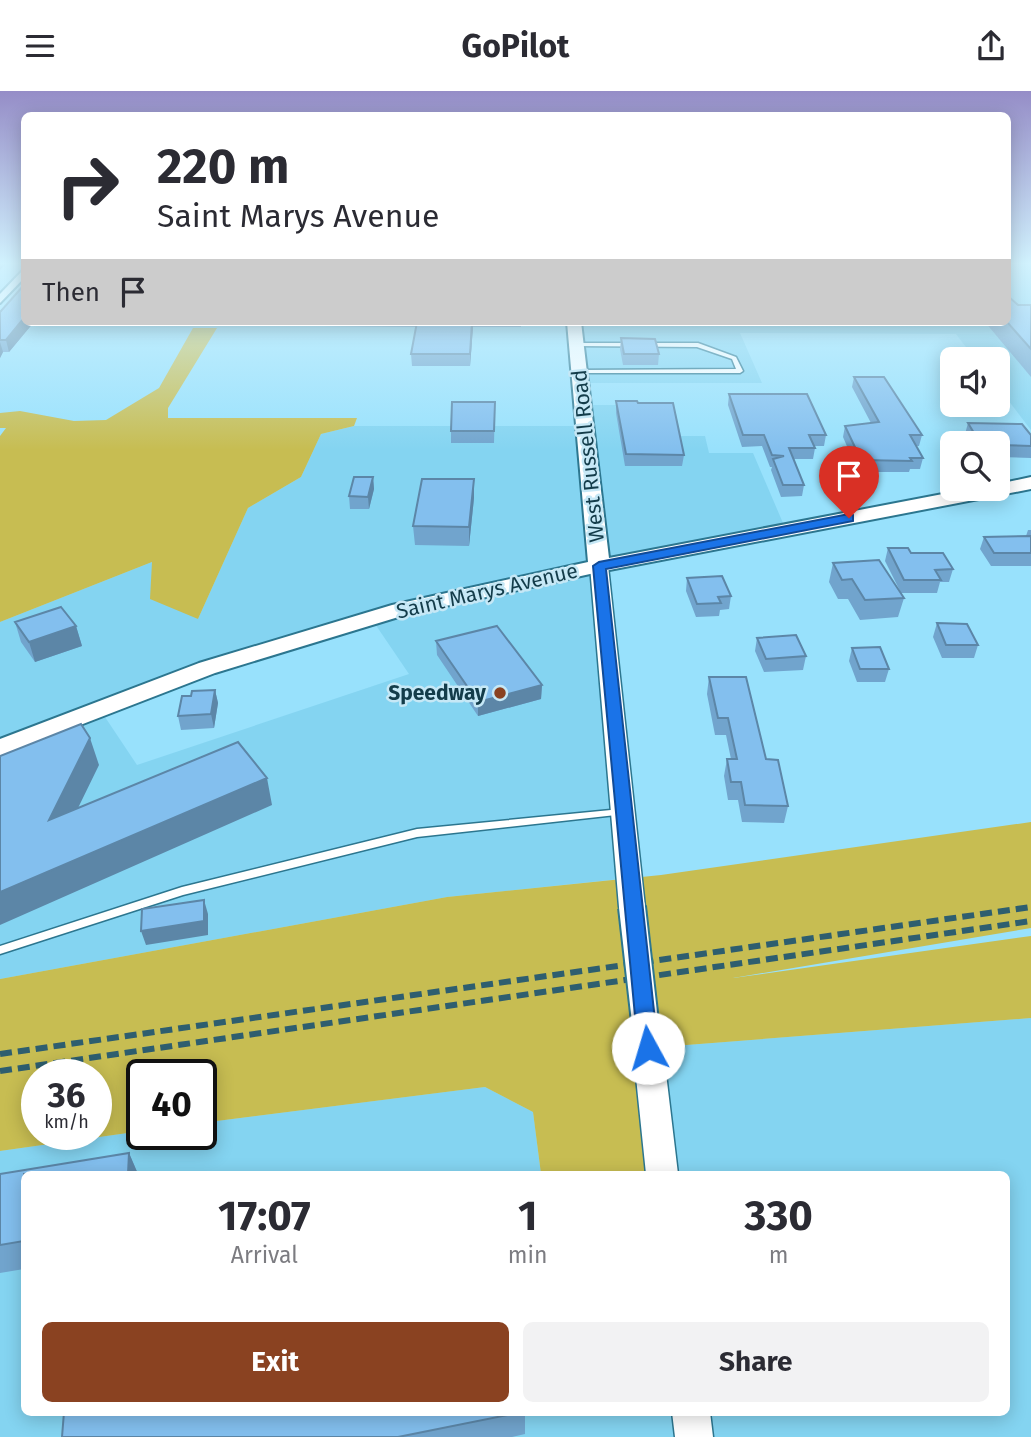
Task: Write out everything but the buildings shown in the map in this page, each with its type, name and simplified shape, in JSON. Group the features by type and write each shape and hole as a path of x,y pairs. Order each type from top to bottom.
{"main road":[{"name":"West Russell Road","path":"574,326 599,566"},
{"name":"Saint Marys Avenue","path":"0,748 207,668 338,627 429,603 599,566 1031,483"}],"street":[{"name":"West Russell Road","path":"599,566 622,812 662,1171"},
{"path":"691,1416 694,1437"}],"lane":[{"path":"576,344 698,345 734,358 740,371 579,371"},
{"path":"0,950 182,891 417,833 622,812"}],"shaded area":[{"path":"1031,325 1031,430 1010,403 1010,347 966,347 956,334 740,333 762,383 580,383 574,326"},
{"path":"193,328 217,328 168,408 168,418 357,418 354,426 321,434 301,477 248,508 198,619 150,599 152,562 0,622 0,436 6,428 0,428 0,413 20,411 74,421 106,420 159,388"},
{"path":"583,405 674,405 681,436 705,436 709,453 753,453 786,530 599,566 629,878 447,897 0,979 0,622 152,562 198,619 248,508 301,477 321,434 354,426 585,426","holes":["371,618 409,674 137,765 101,711"]},
{"path":"1031,822 1031,928 733,978 1031,936 1031,1018 648,1048 662,1171 541,1171 533,1112 485,1087 217,1121 217,1059 126,1059 126,1133 112,1135 112,1059 21,1059 21,1148 0,1151 0,979 447,897 661,875"},
{"path":"1031,1018 1031,1437 0,1437 0,1151 21,1148 112,1150 112,1135 126,1133 126,1150 217,1150 217,1121 485,1087 533,1112 541,1171 21,1171 21,1416 1010,1416 1010,1171 662,1171 648,1048"}],"railway":[{"path":"0,1054 1031,907"},
{"path":"0,1071 1031,921"}],"place":[{"name":"Speedway","path":"500,693"}],"route":[{"path":"648,1048 599,566 849,518"}]}
